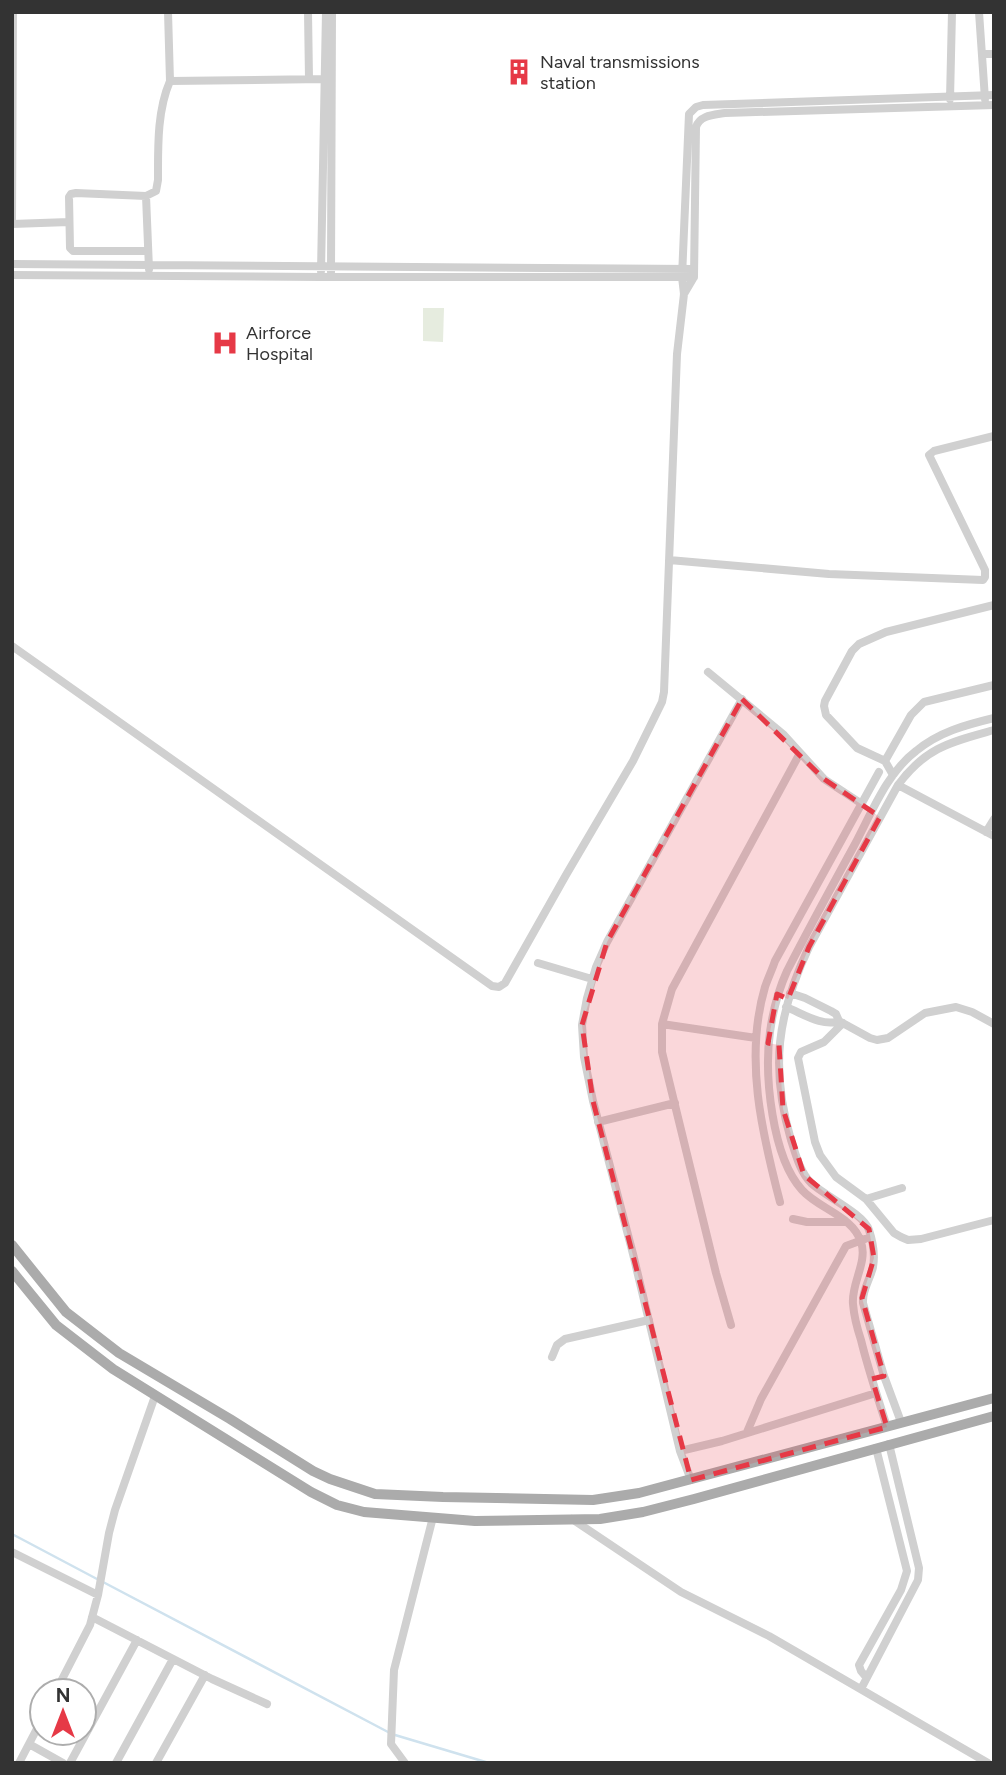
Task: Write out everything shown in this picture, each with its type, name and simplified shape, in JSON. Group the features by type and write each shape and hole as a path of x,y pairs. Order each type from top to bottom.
{"main road":[{"path":"12,1245 66,1312 119,1353 313,1471 375,1494 593,1500 639,1493 994,1398"},
{"path":"12,1271 56,1325 113,1369 310,1492 337,1505 364,1512 475,1521 600,1519 643,1512 994,1416"},
{"path":"23,1284 35,1273"},
{"path":"639,1493 643,1512"}],"street":[{"path":"13,12 12,223 69,222"},
{"path":"148,251 73,251 70,248 69,202 71,194 76,193 146,196 156,191 162,110 170,81 168,12"},
{"path":"307,12 309,79"},
{"path":"326,12 321,266 326,277"},
{"path":"326,277 331,266 332,12"},
{"path":"951,105 952,12"},
{"path":"684,294 694,273 698,121 725,113 989,105 979,12"},
{"path":"983,54 994,54"},
{"path":"170,81 324,79"},
{"path":"12,646 492,986 499,987 505,983 633,761 662,702 665,685 677,354 684,294 682,273 689,114 696,107 703,105 989,95"},
{"path":"146,196 149,276"},
{"path":"12,264 331,266 682,273"},
{"path":"12,275 326,277 694,273"},
{"path":"669,560 829,574 983,580 985,570 929,455 934,451 994,436"},
{"path":"893,775 885,761 857,748 824,710 825,701 852,651 859,644 886,632 994,606"},
{"path":"708,673 783,734 824,779 877,812"},
{"path":"885,761 911,715 924,702 994,685"},
{"path":"691,1480 680,1451 598,1122 584,1057 582,1025 592,979 607,942 742,699"},
{"path":"901,1422 871,1335 862,1298 873,1268 869,1229 862,1219 823,1193 804,1175 783,1109 779,1085 780,1041 788,999 809,947 900,764 936,737 956,728 994,718"},
{"path":"887,1427 853,1305 853,1289 863,1256 861,1240 847,1222 810,1198 794,1180 787,1167 773,1116 769,1040 777,995 787,971 877,812 916,764 932,751 949,742 994,730"},
{"path":"731,1325 662,1052 662,1024 672,989 800,753"},
{"path":"780,1202 760,1116 757,1038 765,986 775,961 880,772"},
{"path":"898,785 990,834 994,819"},
{"path":"538,963 592,979"},
{"path":"777,995 825,1022 841,1022"},
{"path":"788,999 805,998 836,1014 841,1022 870,1038 883,1040 925,1013 956,1007 994,1024"},
{"path":"841,1022 824,1042 801,1052 798,1058 815,1142 820,1155 836,1177 866,1199 894,1233 908,1240 994,1220"},
{"path":"662,1024 780,1041"},
{"path":"598,1122 675,1103"},
{"path":"866,1199 902,1188"},
{"path":"793,1219 807,1222 847,1222"},
{"path":"747,1432 761,1399 846,1246 871,1238"},
{"path":"552,1357 557,1345 565,1339 649,1320"},
{"path":"872,1380 884,1376"},
{"path":"680,1451 715,1443 876,1393"},
{"path":"63,1677 92,1617 115,1510 155,1396"},
{"path":"861,1689 918,1580 919,1568 889,1444"},
{"path":"866,1677 860,1671 859,1665 901,1590 907,1571 886,1479 876,1448"},
{"path":"405,1763 391,1744 394,1670 433,1517"},
{"path":"572,1519 681,1592 769,1636 988,1763"},
{"path":"12,1552 98,1590"},
{"path":"907,1571 919,1568"},
{"path":"92,1617 267,1704"},
{"path":"880,1629 890,1633"},
{"path":"70,1763 136,1640"},
{"path":"116,1763 173,1658"},
{"path":"156,1763 205,1675"},
{"path":"19,1763 28,1746"},
{"path":"34,1747 63,1763"}],"highlighted area":[{"path":"742,699 824,779 880,817 809,947 788,999 777,994 768,1043 779,1045 783,1109 804,1175 869,1229 874,1258 862,1298 884,1376 872,1379 887,1427 691,1480 593,1101 582,1025 607,942"}],"shaded area":[{"path":"423,308 444,308 443,342 423,341"}],"waterway":[{"path":"12,1534 97,1579"},
{"path":"103,1582 388,1732"},
{"path":"395,1735 489,1763"}],"place":[{"name":"Naval transmissions station","path":"519,72"},
{"name":"Airforce Hospital","path":"225,343"}]}
